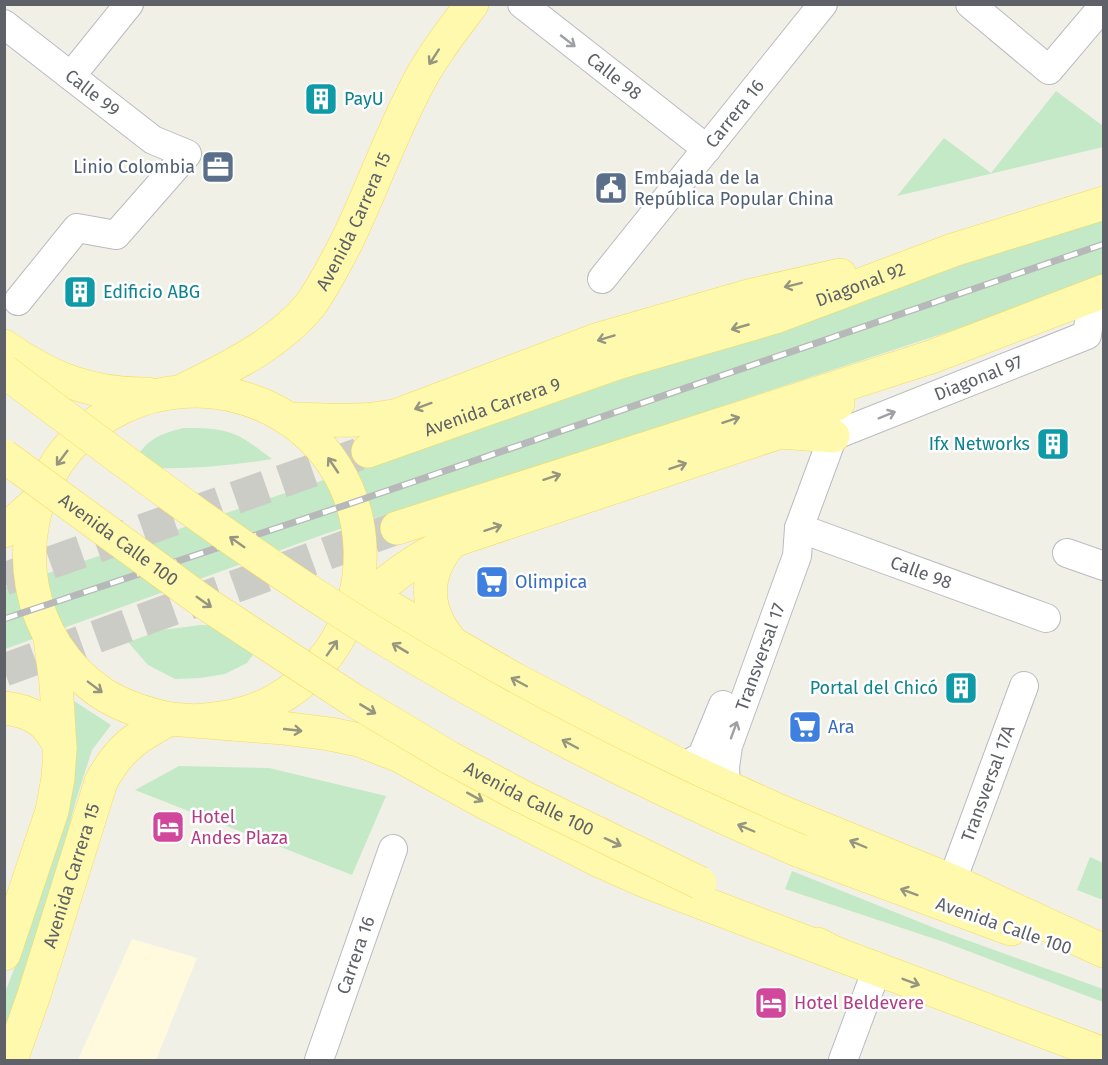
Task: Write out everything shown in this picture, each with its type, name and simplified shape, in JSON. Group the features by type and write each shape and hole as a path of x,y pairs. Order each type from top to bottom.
{"main road":[{"name":"Avenida Carrera 15","path":"172,393 231,367 256,351 285,330 310,304 331,273 352,230 414,89 472,4"},
{"name":"Diagonal 92","path":"617,363 775,317 953,250 1104,204"},
{"path":"288,419 350,421 374,420 398,415 599,339 748,296 953,250"},
{"path":"397,528 931,357 1098,293"},
{"path":"4,346 53,376 79,386 106,392 213,392 244,398 274,411 288,419 313,440 333,465 352,502 361,545 359,600 337,642 320,665 276,700 249,712 221,719 181,720"},
{"path":"359,600 402,569 452,541 780,432 931,357"},
{"name":"Avenida Carrera 9","path":"368,451 617,363"},
{"name":"Avenida Calle 100","path":"4,371 231,538 327,603 400,648 516,714 635,777 800,851 972,915 1104,960"},
{"path":"172,393 138,400 95,423 61,458 38,501 30,533 31,583 37,608 50,636 73,668 103,693 136,710 181,720 284,728 359,740 400,756 493,807 600,861 645,881 837,954"},
{"path":"780,432 833,436"},
{"name":"Avenida Calle 100","path":"4,456 205,603 353,700 450,758 521,796 700,883 837,954 1104,1054"},
{"path":"31,583 4,531 38,501"},
{"path":"452,541 443,551 432,575 431,604 435,619 443,633 468,654"},
{"path":"359,600 468,654 683,767 869,849 952,881 1104,951"},
{"path":"4,954 52,811 60,748 50,636"},
{"path":"4,708 26,712 42,721 54,732 60,748"},
{"name":"Avenida Carrera 15","path":"10,1060 34,995 101,782 112,762 127,746 144,733 181,720"}],"street":[{"path":"71,76 129,4"},
{"name":"Calle 98","path":"522,4 706,149"},
{"name":"Carrera 16","path":"602,279 823,4"},
{"path":"970,4 1049,70 1104,4"},
{"name":"Calle 99","path":"4,24 153,140 186,154 116,235 77,228 18,302"},
{"name":"Diagonal 97","path":"833,436 1087,335 1098,293"},
{"name":"Transversal 17","path":"726,787 725,767 728,746 797,556 799,528 833,436"},
{"name":"Calle 98","path":"799,528 1046,618"},
{"name":"Transversal 17","path":"683,767 695,761 706,749 779,554 799,528"},
{"path":"1067,553 1104,566"},
{"name":"Transversal 17A","path":"952,881 1024,686"},
{"name":"Carrera 16","path":"319,1060 393,849"},
{"path":"843,1060 878,969"}],"shaded area":[{"path":"132,939 197,958 156,1060 78,1060"}],"green space":[{"path":"1056,91 1103,126 1103,147 897,196 944,138 991,173"},
{"path":"1103,217 1103,281 325,534 5,649 4,588"},
{"path":"183,428 222,430 231,433 249,442 272,459 201,467 130,467 152,440"},
{"path":"201,625 238,626 257,649 247,663 225,674 175,679 148,665 128,642 162,630"},
{"path":"74,701 111,725 92,750 76,800 46,916 5,1039 5,992 19,957 70,783 77,751"},
{"path":"179,766 269,768 386,796 352,875 135,790"},
{"path":"1090,857 1103,863 1103,900 1077,890"},
{"path":"792,871 947,933 1103,989 1103,1002 944,942 785,889"}],"tunnel":[{"path":"4,579 368,451"},
{"path":"4,670 397,528"}],"railway":[{"path":"4,619 343,506 1104,244"}],"place":[{"name":"PayU","path":"321,99"},
{"name":"Linio Colombia","path":"218,167"},
{"name":"Embajada de la República Popular China","path":"611,188"},
{"name":"Edificio ABG","path":"80,292"},
{"name":"Ifx Networks","path":"1053,444"},
{"name":"Olimpica","path":"492,582"},
{"name":"Portal del Chicó","path":"961,688"},
{"name":"Ara","path":"805,727"},
{"name":"Hotel Andes Plaza","path":"168,827"},
{"name":"Hotel Beldevere","path":"771,1003"}]}
